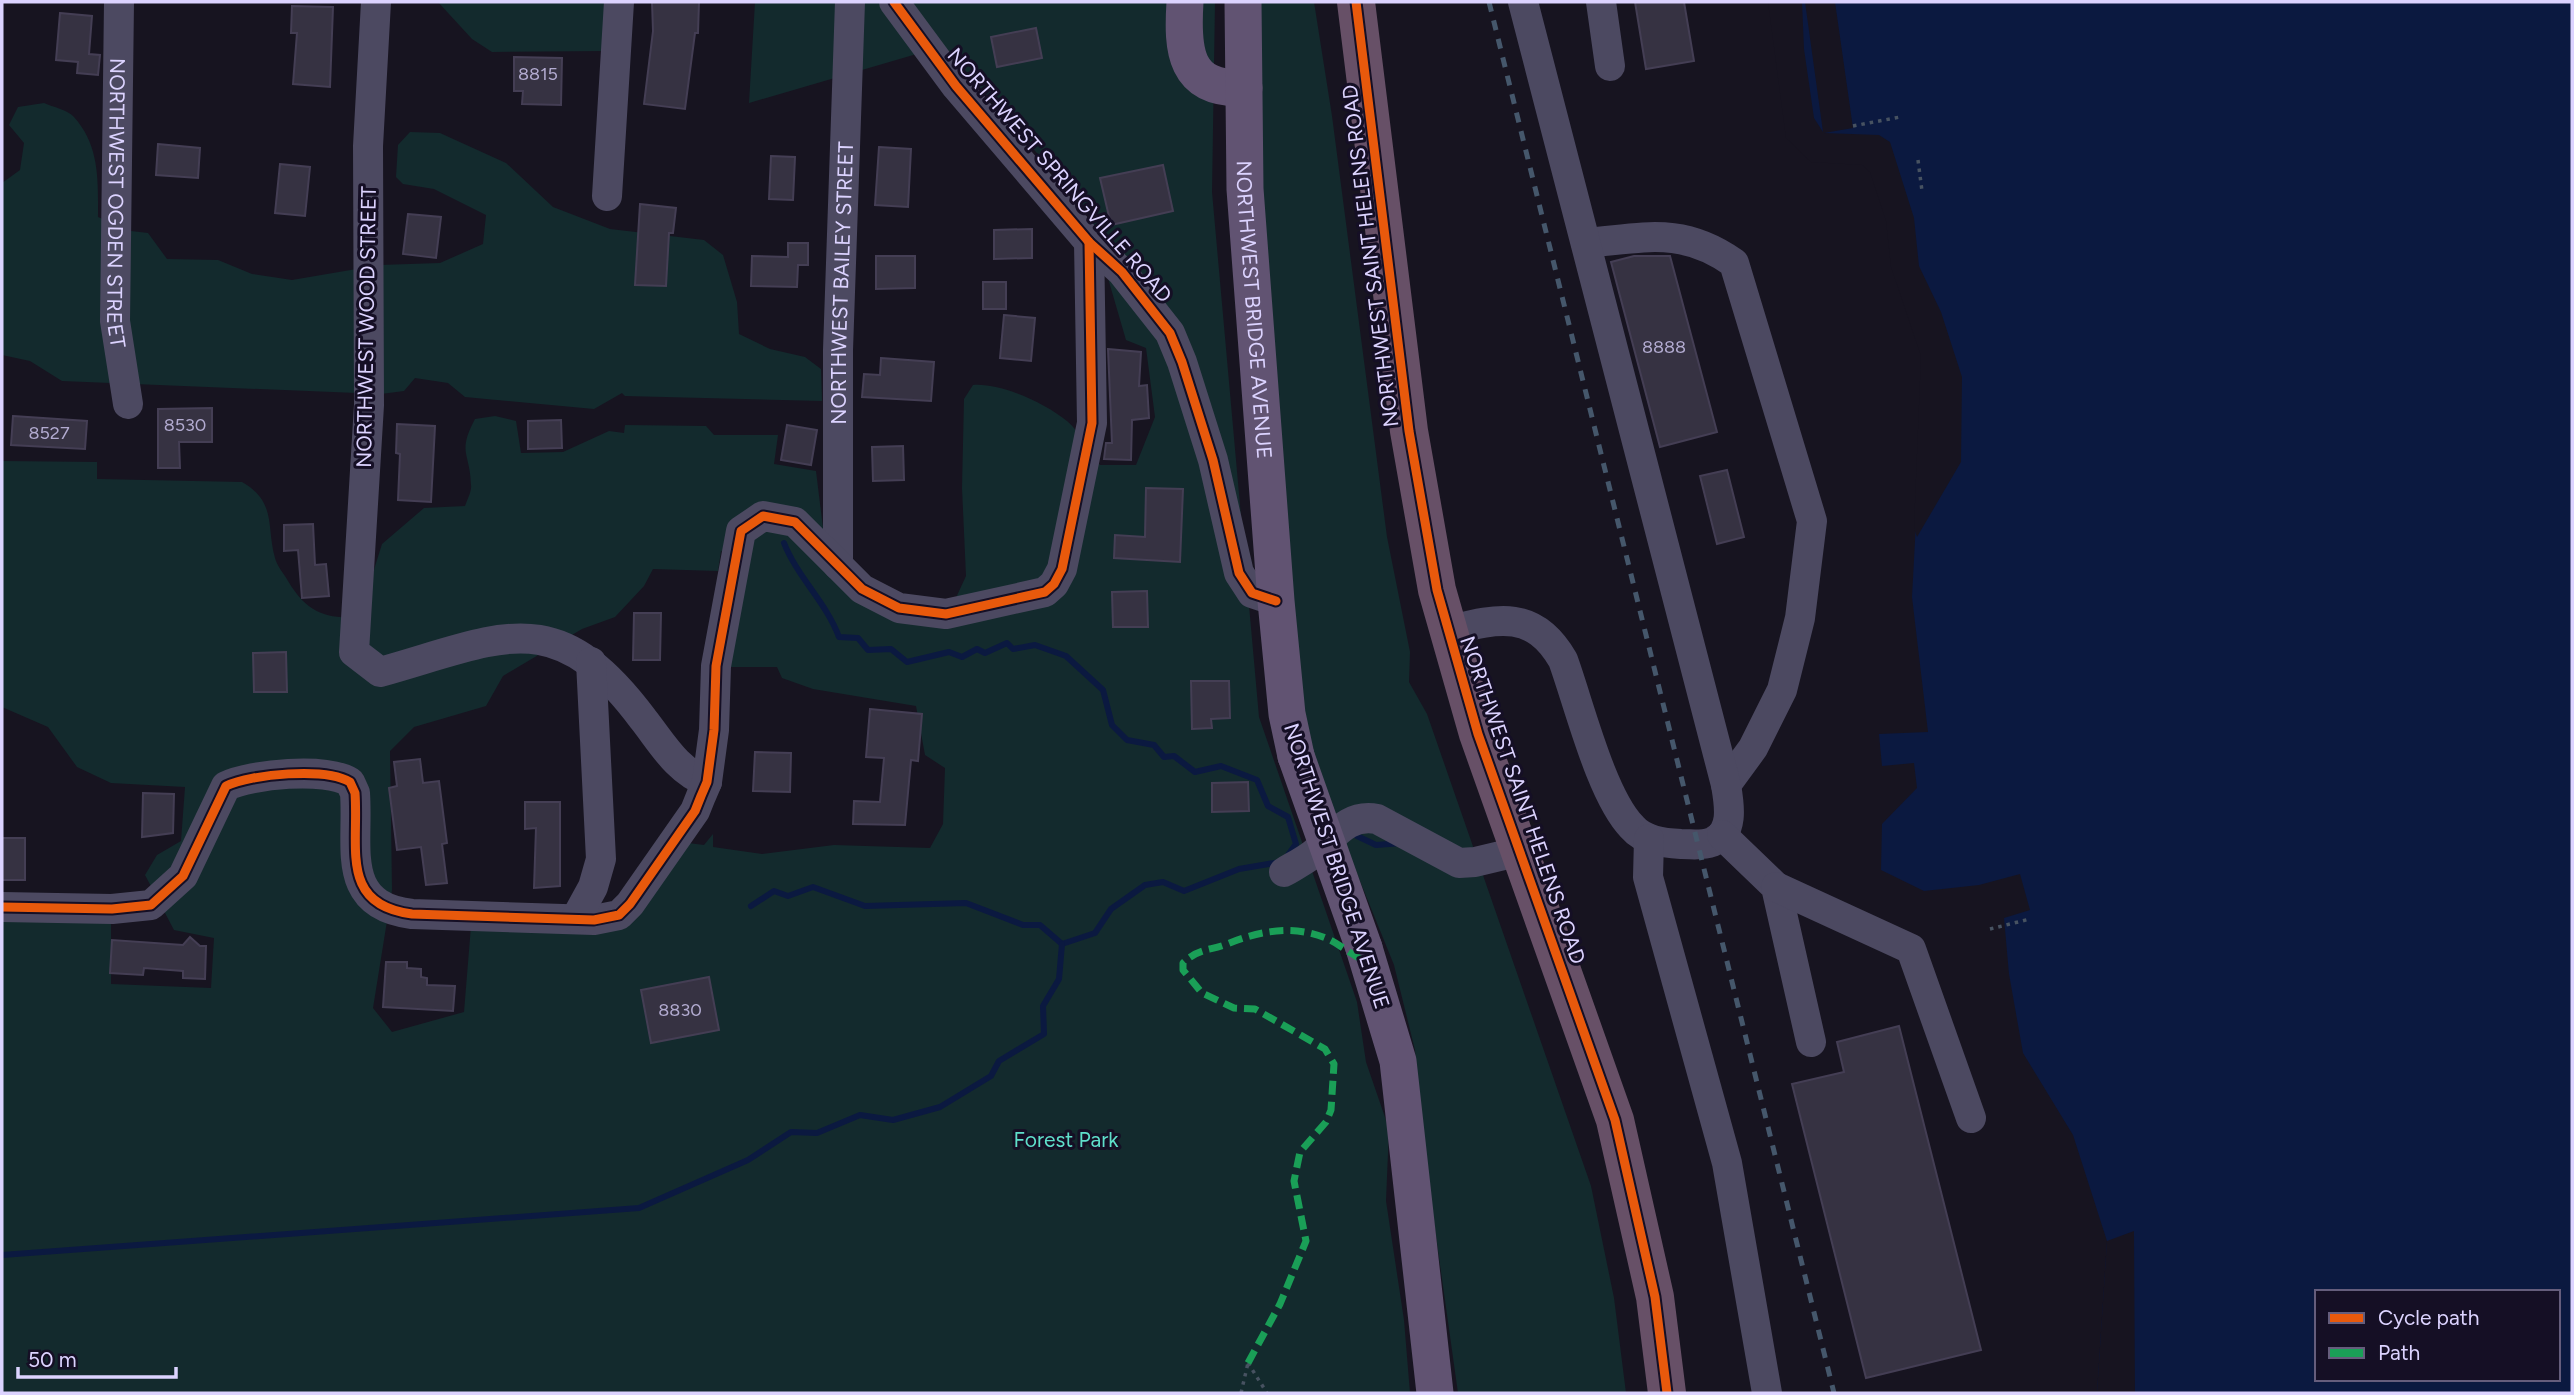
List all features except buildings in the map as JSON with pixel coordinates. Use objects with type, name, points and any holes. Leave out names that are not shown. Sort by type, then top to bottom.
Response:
[{"type":"highway","name":"NORTHWEST SAINT HELENS ROAD","points":[[1356,2],[1409,431],[1447,631],[1478,734],[1615,1119],[1655,1297],[1667,1393]]},
{"type":"main road","points":[[1185,2],[1184,51],[1189,65],[1200,76],[1225,88],[1244,88]]},
{"type":"main road","name":"NORTHWEST BRIDGE AVENUE","points":[[1243,2],[1245,189],[1287,714],[1296,756],[1364,948],[1398,1061],[1435,1393]]},
{"type":"street","name":"NORTHWEST OGDEN STREET","points":[[119,2],[115,321],[128,404]]},
{"type":"street","name":"NORTHWEST WOOD STREET","points":[[376,2],[368,146],[369,405],[354,652],[380,672],[495,640],[523,638],[559,644],[592,662]]},
{"type":"street","points":[[607,196],[619,2]]},
{"type":"street","name":"NORTHWEST BAILEY STREET","points":[[838,565],[838,350],[850,2]]},
{"type":"street","name":"NORTHWEST SPRINGVILLE ROAD","points":[[894,2],[956,86],[1089,242],[1122,272],[1170,333],[1213,460],[1239,573],[1252,593],[1276,601]]},
{"type":"street","points":[[1523,2],[1726,785],[1730,815],[1710,840]]},
{"type":"street","points":[[1601,2],[1610,66]]},
{"type":"street","points":[[1586,243],[1667,236],[1709,246],[1734,263],[1812,521],[1800,618],[1782,690],[1753,748],[1726,785]]},
{"type":"street","points":[[2,907],[112,909],[151,905],[183,876],[226,786],[248,778],[327,774],[350,782],[355,793],[356,873],[367,895],[377,904],[412,914],[594,920],[619,915],[695,811],[707,782],[714,730],[716,666],[741,531],[763,516],[795,522],[862,589],[899,608],[946,614],[1045,592],[1054,584],[1062,569],[1092,423],[1089,242]]},
{"type":"street","points":[[1447,631],[1485,621],[1518,621],[1541,633],[1554,645],[1563,660],[1609,789],[1632,828],[1649,839],[1710,840],[1776,887],[1911,949],[1971,1118]]},
{"type":"street","points":[[592,662],[626,696],[675,760],[694,777],[707,782]]},
{"type":"street","points":[[576,918],[593,887],[601,859],[592,662]]},
{"type":"street","points":[[1284,872],[1312,855],[1348,822],[1367,817],[1377,819],[1459,863],[1521,851]]},
{"type":"street","points":[[1649,839],[1648,877],[1727,1163],[1767,1393]]},
{"type":"street","points":[[1776,887],[1811,1042]]},
{"type":"path","points":[[1853,126],[1900,117]]},
{"type":"path","points":[[1918,160],[1922,191]]},
{"type":"path","points":[[1990,929],[2030,919]]},
{"type":"path","points":[[1241,1393],[1248,1363],[1267,1393]]},
{"type":"green space","points":[[438,2],[611,2],[606,51],[492,52],[472,39]]},
{"type":"green space","name":"Forest Park","points":[[755,2],[1215,2],[1212,192],[1259,717],[1357,1002],[1366,1062],[1389,1129],[1386,1201],[1404,1320],[1410,1393],[2,1393],[2,903],[111,923],[111,984],[211,988],[214,938],[174,930],[145,875],[157,855],[181,841],[185,787],[111,783],[77,767],[48,727],[2,707],[2,461],[97,462],[97,479],[242,482],[261,498],[265,506],[276,561],[296,593],[305,603],[323,614],[357,618],[371,617],[372,576],[382,544],[424,508],[465,506],[471,487],[466,446],[475,419],[495,416],[516,421],[521,453],[563,452],[609,431],[624,433],[625,425],[706,426],[714,435],[778,435],[774,464],[816,471],[823,528],[872,585],[903,601],[954,602],[966,576],[962,488],[964,399],[973,385],[1010,391],[1058,414],[1076,431],[1100,465],[1136,465],[1155,417],[1146,348],[1126,340],[1089,213],[944,46],[749,103]],"holes":[[[721,551],[727,554],[730,667],[777,667],[782,678],[813,689],[916,706],[925,755],[945,768],[943,824],[930,848],[834,845],[762,854],[713,847],[713,834],[704,845],[688,843],[615,929],[471,926],[464,1012],[392,1032],[373,1008],[392,890],[390,751],[414,727],[486,706],[503,676],[582,629],[615,617],[644,586],[653,569],[718,571]]]},
{"type":"green space","points":[[1254,2],[1314,2],[1332,116],[1387,537],[1410,652],[1409,682],[1427,714],[1591,1186],[1614,1298],[1626,1393],[1458,1393],[1421,1129],[1415,1050],[1394,965],[1311,760],[1298,694],[1253,190]]},
{"type":"green space","points":[[44,103],[71,115],[89,140],[96,164],[98,217],[131,231],[148,233],[167,259],[218,260],[252,274],[292,280],[380,265],[440,263],[483,244],[486,215],[434,189],[403,184],[396,177],[398,145],[410,132],[440,133],[506,163],[553,207],[610,229],[704,240],[723,255],[737,302],[739,334],[770,349],[805,357],[821,369],[822,401],[625,396],[622,393],[594,409],[465,397],[448,383],[415,378],[404,391],[381,394],[62,381],[30,361],[2,355],[2,183],[20,170],[24,143],[9,125],[18,107]]},
{"type":"water","points":[[1771,2],[2572,2],[2572,1393],[2097,1393],[2107,1241],[2073,1135],[2023,1053],[2009,974],[2004,918],[2030,910],[2020,874],[1979,885],[1924,891],[1881,870],[1882,824],[1917,788],[1914,763],[1882,766],[1879,734],[1928,732],[1912,597],[1925,355],[1873,170],[1863,161],[1807,158]]},
{"type":"pier","points":[[1768,2],[1802,2],[1804,49],[1814,118],[1823,132],[1805,2],[1835,2],[1853,128],[1824,133],[1879,135],[1890,142],[1914,218],[1919,266],[1941,312],[1962,377],[1961,462],[1917,537],[1914,528],[1921,356],[1891,267],[1886,221],[1870,172],[1862,165],[1811,162],[1786,138]]},
{"type":"pier","points":[[2134,1231],[2135,1393],[2097,1393],[2107,1241]]},
{"type":"waterway","points":[[784,543],[797,568],[827,612],[839,637],[858,638],[868,650],[891,649],[907,662],[949,652],[962,657],[977,649],[985,653],[1007,643],[1013,649],[1035,645],[1066,656],[1103,690],[1112,725],[1127,740],[1154,745],[1164,757],[1174,756],[1195,772],[1221,766],[1257,780],[1268,806],[1288,817],[1296,844],[1288,855]]},
{"type":"waterway","points":[[1357,836],[1376,845],[1402,843]]},
{"type":"waterway","points":[[1062,944],[1095,933],[1111,909],[1145,885],[1163,882],[1184,891],[1239,869],[1280,862]]},
{"type":"waterway","points":[[751,906],[774,891],[788,896],[813,887],[865,906],[966,903],[1023,925],[1040,925],[1062,944]]},
{"type":"waterway","points":[[2,1255],[639,1208],[748,1160],[791,1132],[817,1133],[860,1115],[893,1120],[940,1107],[991,1076],[999,1061],[1044,1034],[1043,1006],[1059,979],[1062,944]]},
{"type":"railway","points":[[1489,2],[1834,1393]]},
{"type":"marked path","points":[[1248,1363],[1280,1304],[1306,1241],[1294,1181],[1300,1152],[1326,1122],[1331,1110],[1334,1064],[1325,1049],[1255,1009],[1234,1008],[1202,993],[1183,970],[1183,963],[1199,952],[1277,931],[1315,934],[1371,963]]},
{"type":"cycle path","points":[[894,2],[956,86],[1089,242],[1122,272],[1170,333],[1213,460],[1239,573],[1252,593],[1276,601]]},
{"type":"cycle path","points":[[1356,2],[1409,431],[1437,590],[1478,734],[1615,1120],[1655,1297],[1667,1393]]},
{"type":"cycle path","points":[[2,907],[112,909],[151,905],[183,876],[226,786],[253,778],[307,774],[339,777],[350,782],[355,793],[358,870],[363,886],[373,899],[389,908],[412,914],[594,920],[619,915],[630,904],[695,811],[707,782],[714,730],[716,666],[741,531],[763,516],[795,522],[862,589],[899,608],[946,614],[1045,592],[1054,584],[1062,569],[1092,423],[1089,242]]}]
